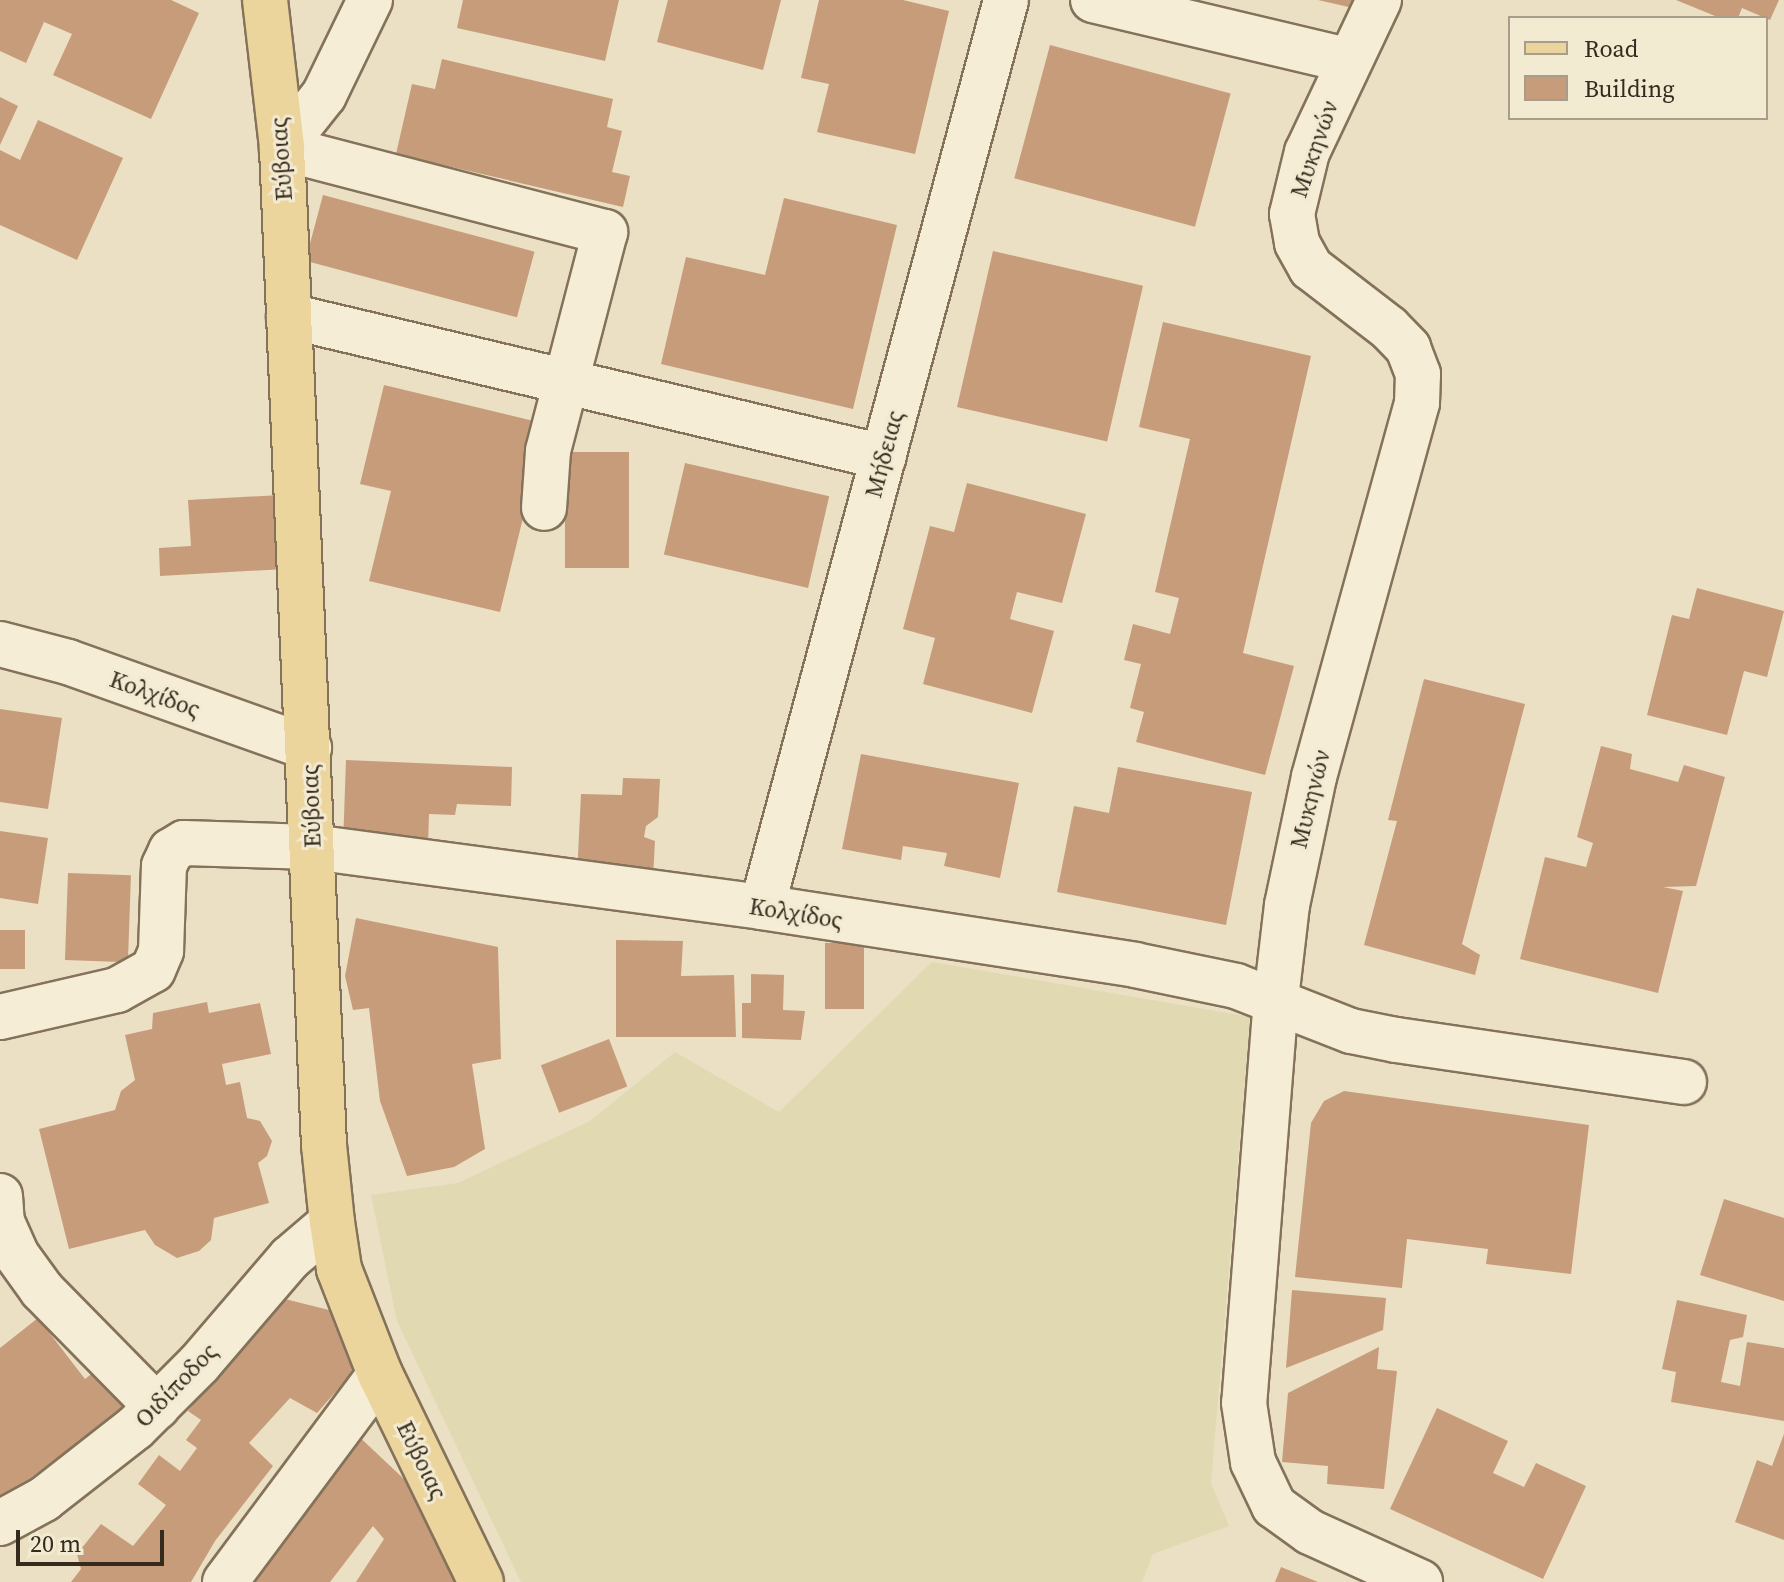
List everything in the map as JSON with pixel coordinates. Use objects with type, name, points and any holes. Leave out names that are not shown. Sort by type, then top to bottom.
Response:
[{"type":"main road","name":"Εύβοιας","points":[[265,0],[282,148],[324,1145],[332,1222],[339,1269],[380,1374],[481,1582]]},
{"type":"street","points":[[370,0],[324,95],[282,148],[605,232],[548,451],[544,508]]},
{"type":"street","name":"Μήδειας","points":[[762,907],[1006,0]]},
{"type":"street","points":[[1093,0],[1347,60]]},
{"type":"street","name":"Μυκηνών","points":[[1379,0],[1347,60],[1307,152],[1292,214],[1297,243],[1311,268],[1389,328],[1408,348],[1418,374],[1417,403],[1296,854],[1276,999],[1244,1403],[1253,1462],[1269,1499],[1293,1522],[1420,1582]]},
{"type":"street","points":[[289,316],[883,457]]},
{"type":"street","name":"Κολχίδος","points":[[0,644],[68,662],[309,748]]},
{"type":"street","name":"Κολχίδος","points":[[0,1017],[117,990],[153,970],[161,951],[164,866],[171,851],[184,843],[312,847],[762,907],[1135,965],[1236,986],[1276,999],[1351,1031],[1684,1082]]},
{"type":"street","points":[[0,1196],[2,1222],[16,1254],[42,1290],[157,1407]]},
{"type":"street","name":"Οιδίποδος","points":[[0,1523],[44,1499],[157,1407],[199,1364],[290,1258],[332,1222]]},
{"type":"street","points":[[225,1582],[380,1374]]},
{"type":"shaded area","points":[[932,962],[1250,1017],[1211,1483],[1229,1526],[1153,1554],[1142,1582],[521,1582],[397,1321],[371,1195],[458,1183],[590,1121],[675,1052],[779,1112]]},
{"type":"building","points":[[0,0],[171,0],[199,13],[151,119],[53,75],[72,34],[44,22],[26,63],[0,51]]},
{"type":"building","points":[[463,0],[619,0],[605,61],[457,28]]},
{"type":"building","points":[[668,0],[781,0],[763,70],[657,42]]},
{"type":"building","points":[[819,0],[903,0],[949,11],[915,154],[817,132],[829,84],[801,78]]},
{"type":"building","points":[[1318,0],[1357,0],[1353,8]]},
{"type":"building","points":[[1676,0],[1779,0],[1770,20],[1768,16],[1742,8],[1739,16],[1715,16]]},
{"type":"building","points":[[1050,45],[1231,93],[1195,227],[1014,178]]},
{"type":"building","points":[[442,59],[613,99],[607,127],[622,131],[612,172],[630,176],[623,207],[396,154],[412,84],[435,89]]},
{"type":"building","points":[[0,97],[18,106],[0,145]]},
{"type":"building","points":[[38,120],[123,158],[77,260],[0,225],[0,150],[20,160]]},
{"type":"building","points":[[323,195],[535,252],[517,317],[305,261]]},
{"type":"building","points":[[784,198],[897,225],[853,409],[661,364],[686,257],[765,275]]},
{"type":"building","points":[[993,251],[1143,286],[1107,442],[957,407]]},
{"type":"building","points":[[1163,322],[1311,356],[1243,653],[1294,666],[1265,775],[1136,742],[1144,712],[1130,708],[1141,664],[1124,660],[1133,624],[1170,634],[1179,598],[1155,592],[1190,439],[1139,427]]},
{"type":"building","points":[[384,385],[546,424],[500,612],[369,581],[391,491],[360,484]]},
{"type":"building","points":[[565,452],[629,452],[629,568],[565,568]]},
{"type":"building","points":[[685,463],[829,496],[808,588],[664,555]]},
{"type":"building","points":[[967,483],[1086,514],[1062,603],[1017,592],[1010,619],[1054,631],[1032,713],[923,684],[935,638],[903,629],[930,526],[954,532]]},
{"type":"building","points":[[281,495],[285,569],[160,576],[159,548],[191,546],[188,500]]},
{"type":"building","points":[[1697,588],[1784,611],[1767,677],[1744,671],[1727,735],[1647,715],[1672,615],[1689,619]]},
{"type":"building","points":[[1424,679],[1525,704],[1462,944],[1480,955],[1475,975],[1364,945],[1397,821],[1388,820]]},
{"type":"building","points":[[0,709],[62,718],[48,809],[0,802]]},
{"type":"building","points":[[1601,746],[1632,754],[1630,769],[1678,782],[1684,765],[1725,777],[1696,886],[1663,887],[1683,891],[1658,993],[1520,959],[1545,857],[1586,867],[1593,843],[1577,837]]},
{"type":"building","points":[[861,754],[1019,783],[1000,878],[944,866],[947,853],[903,846],[901,860],[842,849]]},
{"type":"building","points":[[346,760],[512,767],[511,806],[457,804],[455,815],[429,814],[428,847],[343,845]]},
{"type":"building","points":[[1118,767],[1252,792],[1226,925],[1057,892],[1074,806],[1109,813]]},
{"type":"building","points":[[623,778],[660,779],[658,817],[646,826],[644,837],[655,841],[653,878],[577,876],[581,794],[622,795]]},
{"type":"building","points":[[0,831],[48,838],[38,904],[0,898]]},
{"type":"building","points":[[68,873],[131,875],[128,962],[65,960]]},
{"type":"building","points":[[356,918],[498,947],[501,1059],[472,1064],[485,1149],[454,1167],[407,1176],[380,1101],[369,1008],[353,1010],[345,976]]},
{"type":"building","points":[[0,930],[25,930],[25,969],[0,969]]},
{"type":"building","points":[[616,940],[683,941],[681,976],[734,975],[736,1037],[616,1037]]},
{"type":"building","points":[[825,943],[864,943],[864,1009],[825,1009]]},
{"type":"building","points":[[751,974],[784,975],[783,1010],[805,1011],[801,1040],[742,1038],[742,1003],[751,1003]]},
{"type":"building","points":[[207,1002],[209,1013],[260,1003],[271,1054],[222,1064],[226,1085],[240,1082],[247,1118],[260,1121],[272,1141],[267,1156],[258,1163],[269,1203],[214,1218],[211,1240],[199,1251],[177,1258],[155,1245],[145,1230],[69,1249],[39,1129],[115,1110],[121,1091],[135,1080],[125,1035],[152,1029],[153,1013]]},
{"type":"building","points":[[609,1039],[627,1087],[559,1113],[541,1065]]},
{"type":"building","points":[[1344,1091],[1589,1125],[1571,1274],[1486,1264],[1488,1249],[1407,1239],[1402,1288],[1295,1277],[1311,1123],[1324,1101]]},
{"type":"building","points":[[1724,1199],[1784,1218],[1784,1301],[1700,1275]]},
{"type":"building","points":[[1292,1290],[1386,1298],[1383,1330],[1286,1368]]},
{"type":"building","points":[[277,1297],[333,1311],[360,1364],[317,1413],[290,1398],[249,1443],[273,1466],[215,1541],[191,1582],[71,1582],[81,1569],[77,1554],[101,1524],[133,1546],[166,1505],[138,1484],[159,1455],[180,1471],[197,1448],[186,1440],[201,1420],[188,1411]]},
{"type":"building","points":[[1677,1300],[1747,1315],[1743,1337],[1730,1340],[1721,1382],[1740,1386],[1747,1342],[1784,1348],[1784,1421],[1671,1402],[1676,1372],[1662,1369]]},
{"type":"building","points":[[38,1318],[85,1379],[99,1368],[130,1406],[0,1500],[0,1348]]},
{"type":"building","points":[[1379,1347],[1377,1369],[1397,1371],[1384,1489],[1327,1484],[1328,1466],[1282,1462],[1288,1393]]},
{"type":"building","points":[[1437,1408],[1508,1441],[1493,1473],[1524,1487],[1536,1463],[1586,1486],[1543,1579],[1390,1509]]},
{"type":"building","points":[[352,1430],[405,1480],[465,1576],[461,1582],[356,1582],[384,1539],[373,1526],[330,1582],[239,1582]]},
{"type":"building","points":[[1784,1434],[1784,1540],[1735,1522],[1757,1460],[1772,1466]]},
{"type":"building","points":[[1281,1567],[1318,1582],[1275,1582]]}]
